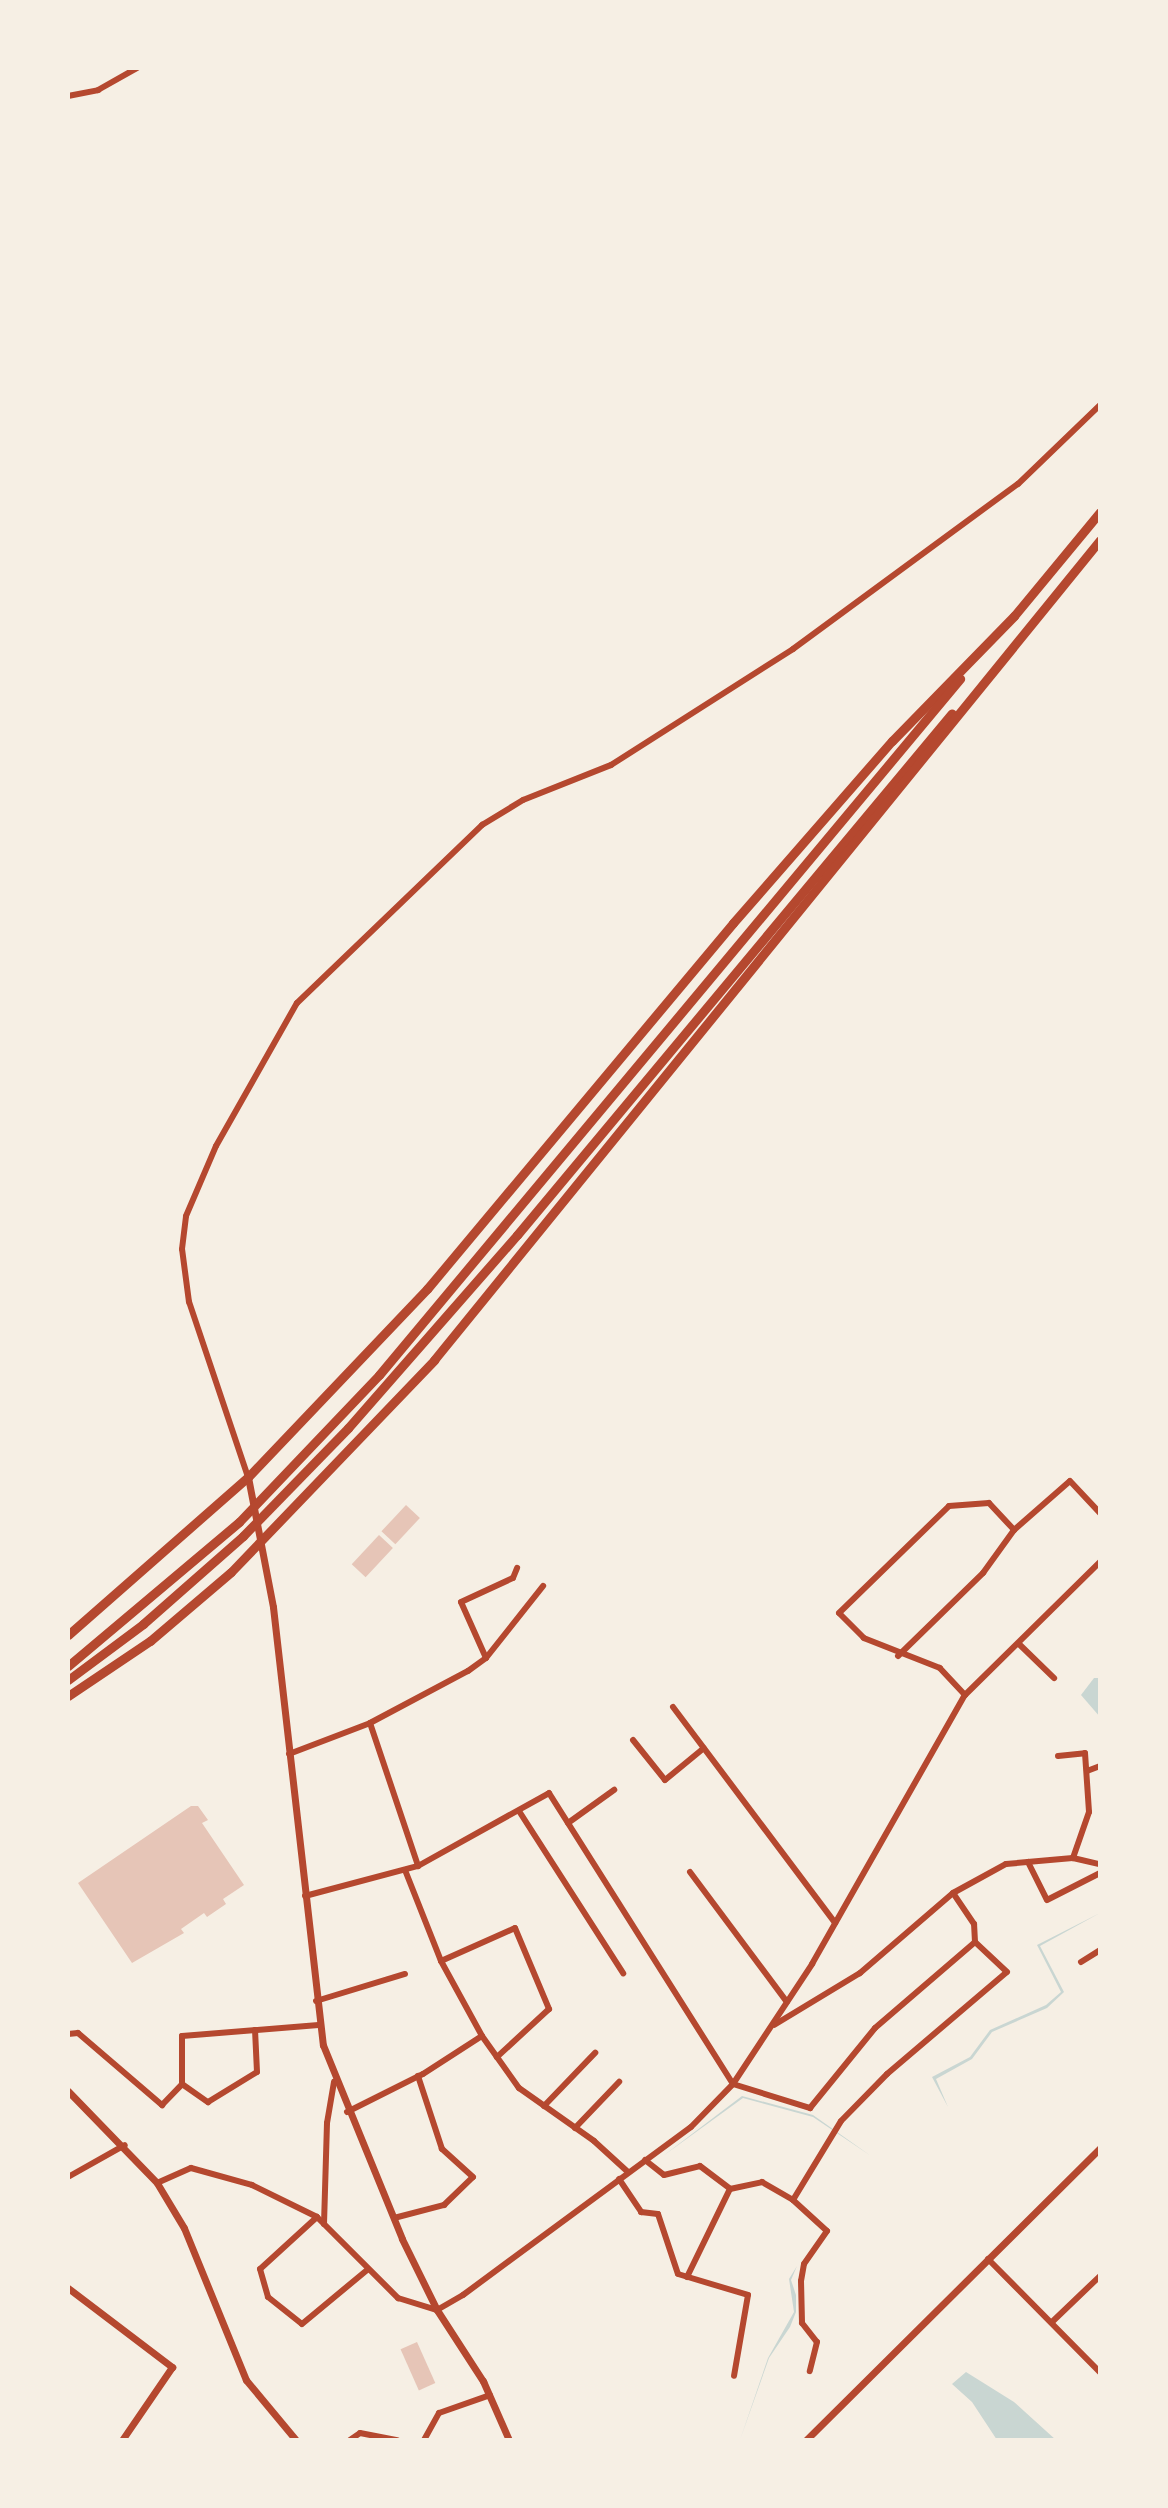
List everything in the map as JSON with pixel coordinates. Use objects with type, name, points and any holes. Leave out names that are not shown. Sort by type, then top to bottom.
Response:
[{"type":"highway","points":[[68,1666],[188,1568],[288,1472],[491,1246],[1100,512]]},
{"type":"highway","points":[[68,1696],[184,1614],[262,1540],[434,1360],[1100,540]]},
{"type":"highway","points":[[68,1635],[248,1477],[469,1242],[733,923],[892,741],[1014,616]]},
{"type":"highway","points":[[68,1680],[188,1585],[298,1480],[453,1310],[902,769],[1023,634]]},
{"type":"street","points":[[68,96],[98,90],[137,68]]},
{"type":"street","points":[[509,2440],[490,2395],[437,2310],[334,2082],[319,2025],[262,1540],[248,1477],[189,1302],[182,1249],[186,1216],[216,1146],[297,1003],[482,825],[523,800],[611,765],[793,649],[1018,484],[1100,405]]},
{"type":"street","points":[[898,1656],[983,1573],[1014,1530],[1070,1481],[1100,1513]]},
{"type":"street","points":[[965,1695],[940,1668],[898,1656],[864,1638],[839,1613],[949,1506],[989,1503],[1014,1530]]},
{"type":"street","points":[[437,2310],[691,2127],[733,2084],[773,2026],[835,1923],[965,1695],[1100,1562]]},
{"type":"street","points":[[486,1658],[461,1602],[513,1578],[517,1568]]},
{"type":"street","points":[[289,1754],[370,1723],[486,1658],[543,1586]]},
{"type":"street","points":[[1019,1644],[1054,1678]]},
{"type":"street","points":[[673,1707],[835,1923]]},
{"type":"street","points":[[370,1723],[418,1866]]},
{"type":"street","points":[[633,1740],[665,1780],[704,1748]]},
{"type":"street","points":[[1058,1756],[1085,1753],[1089,1812],[1073,1858]]},
{"type":"street","points":[[1087,1771],[1100,1766]]},
{"type":"street","points":[[568,1823],[614,1790]]},
{"type":"street","points":[[305,1896],[418,1866],[549,1793],[733,2084],[810,2108],[875,2028],[975,1942]]},
{"type":"street","points":[[519,1811],[623,1973]]},
{"type":"street","points":[[773,2026],[860,1973],[953,1893],[1006,1864],[1073,1858],[1100,1864]]},
{"type":"street","points":[[1028,1862],[1047,1900],[1100,1873]]},
{"type":"street","points":[[405,1870],[441,1961],[482,2036],[519,2088],[575,2128],[628,2172]]},
{"type":"street","points":[[690,1872],[787,2002]]},
{"type":"street","points":[[793,2200],[841,2121],[887,2074],[1007,1972],[975,1942],[974,1924],[953,1893]]},
{"type":"street","points":[[441,1961],[515,1928],[549,2009],[497,2057]]},
{"type":"street","points":[[1081,1962],[1100,1950]]},
{"type":"street","points":[[316,2001],[405,1974]]},
{"type":"street","points":[[68,2034],[78,2033],[162,2105],[182,2084],[182,2036],[319,2025]]},
{"type":"street","points":[[182,2084],[208,2102],[257,2072],[255,2030]]},
{"type":"street","points":[[347,2112],[418,2076],[482,2036]]},
{"type":"street","points":[[544,2106],[595,2053]]},
{"type":"street","points":[[394,2218],[444,2205],[473,2177],[442,2149],[418,2076]]},
{"type":"street","points":[[324,2224],[327,2123],[334,2082]]},
{"type":"street","points":[[575,2128],[619,2082]]},
{"type":"street","points":[[68,2091],[125,2145],[157,2183],[184,2228],[246,2380],[296,2440]]},
{"type":"street","points":[[68,2177],[125,2145]]},
{"type":"street","points":[[806,2440],[1100,2148]]},
{"type":"street","points":[[645,2160],[664,2175],[700,2166],[730,2189],[762,2182],[793,2200],[827,2231],[804,2264],[801,2281],[802,2323],[817,2342],[810,2371]]},
{"type":"street","points":[[157,2183],[191,2168],[252,2185],[317,2217],[398,2298],[437,2310]]},
{"type":"street","points":[[619,2179],[641,2212],[658,2214],[678,2274],[748,2295],[734,2376]]},
{"type":"street","points":[[687,2277],[730,2189]]},
{"type":"street","points":[[317,2217],[260,2269],[268,2297],[302,2324],[367,2270]]},
{"type":"street","points":[[988,2259],[1100,2372]]},
{"type":"street","points":[[1052,2322],[1100,2276]]},
{"type":"street","points":[[68,2288],[172,2367],[122,2440]]},
{"type":"street","points":[[424,2440],[439,2413],[490,2395]]},
{"type":"street","points":[[350,2440],[360,2433],[397,2440]]},
{"type":"shaded area","points":[[1094,1678],[1100,1678],[1100,1717],[1081,1695]]},
{"type":"shaded area","points":[[1100,1913],[1040,1946],[1064,1992],[1047,2008],[992,2032],[972,2059],[936,2079],[948,2107],[932,2077],[970,2057],[990,2030],[1046,2005],[1061,1992],[1037,1945]]},
{"type":"shaded area","points":[[742,2096],[813,2115],[871,2156],[813,2117],[743,2098],[663,2156]]},
{"type":"shaded area","points":[[797,2266],[791,2280],[796,2295],[796,2312],[790,2327],[769,2358],[740,2440],[768,2358],[794,2312],[789,2279]]},
{"type":"shaded area","points":[[966,2372],[1014,2402],[1056,2440],[997,2440],[972,2402],[952,2384]]},
{"type":"building","points":[[406,1505],[420,1518],[395,1544],[381,1531]]},
{"type":"building","points":[[379,1535],[393,1548],[366,1577],[352,1564]]},
{"type":"building","points":[[191,1806],[198,1806],[208,1820],[202,1823],[244,1885],[223,1899],[226,1904],[207,1917],[204,1913],[181,1929],[184,1933],[132,1963],[78,1883]]},
{"type":"building","points":[[417,2342],[435,2383],[419,2390],[401,2349]]}]
